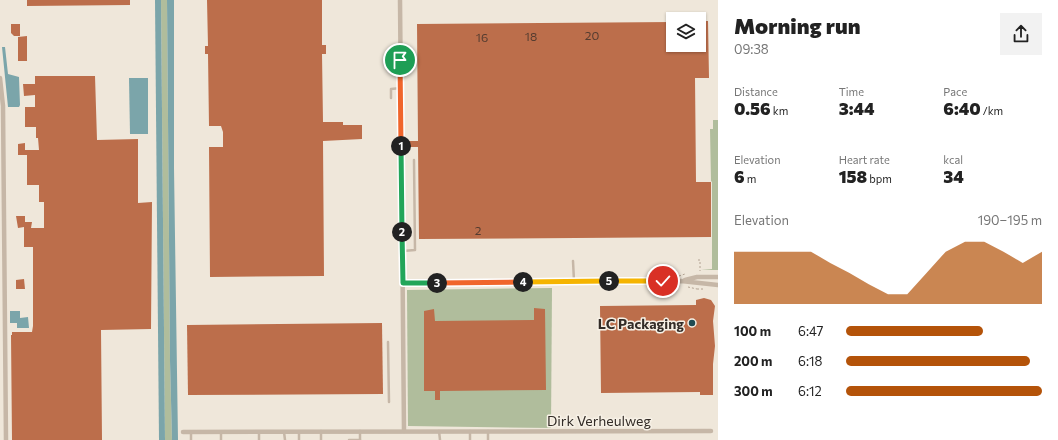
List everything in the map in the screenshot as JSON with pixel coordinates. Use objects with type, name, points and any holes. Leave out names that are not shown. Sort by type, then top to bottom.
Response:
[{"type":"street","points":[[400,0],[404,430]]},
{"type":"street","points":[[0,78],[3,106],[6,440]]},
{"type":"street","points":[[681,281],[696,277],[718,277]]},
{"type":"street","points":[[403,283],[681,281],[718,285]]},
{"type":"street","name":"Dirk Verheulweg","points":[[183,432],[711,430]]},
{"type":"lane","points":[[391,98],[391,89],[400,88]]},
{"type":"lane","points":[[402,251],[416,250],[414,160]]},
{"type":"lane","points":[[573,261],[574,282]]},
{"type":"lane","points":[[388,342],[389,402]]},
{"type":"lane","points":[[439,430],[440,440]]},
{"type":"lane","points":[[470,430],[470,440]]},
{"type":"lane","points":[[488,430],[488,440]]},
{"type":"lane","points":[[299,431],[299,440]]},
{"type":"lane","points":[[320,431],[321,440]]},
{"type":"lane","points":[[348,440],[360,440],[360,431]]},
{"type":"lane","points":[[191,432],[191,440]]},
{"type":"lane","points":[[220,432],[221,440]]},
{"type":"lane","points":[[259,432],[259,440]]},
{"type":"lane","points":[[284,432],[284,440]]},
{"type":"path","points":[[698,260],[700,260],[700,272]]},
{"type":"path","points":[[667,281],[673,277],[689,273]]},
{"type":"green space","points":[[161,0],[167,0],[172,440],[165,440]]},
{"type":"green space","points":[[713,120],[718,120],[718,270],[701,270],[712,269],[712,182],[710,129],[713,129]]},
{"type":"green space","points":[[552,288],[551,428],[408,426],[407,290]]},
{"type":"water","points":[[155,0],[161,0],[165,440],[159,440]]},
{"type":"water","points":[[167,0],[174,0],[174,168],[178,440],[172,440],[170,361]]},
{"type":"water","points":[[2,47],[5,47],[8,74],[19,77],[19,107],[8,107]]},
{"type":"water","points":[[129,78],[148,78],[148,134],[130,134]]},
{"type":"water","points":[[10,311],[20,311],[20,318],[28,317],[29,328],[17,328],[17,323],[10,323]]},
{"type":"building","points":[[27,0],[130,0],[130,5],[27,6]]},
{"type":"building","points":[[207,0],[322,0],[322,45],[326,45],[326,54],[322,54],[323,122],[343,122],[343,125],[362,125],[362,139],[323,141],[324,276],[210,277],[209,147],[223,147],[223,132],[221,126],[209,126],[208,54],[205,54],[205,46],[208,46]]},
{"type":"building","points":[[706,21],[708,21],[709,78],[695,78],[696,182],[711,182],[711,237],[419,239],[418,147],[408,147],[408,141],[418,141],[417,24],[666,22],[666,52],[706,52]]},
{"type":"building","points":[[11,24],[20,24],[20,36],[14,36],[11,33]]},
{"type":"building","points":[[27,36],[27,61],[18,61],[18,37]]},
{"type":"building","points":[[35,76],[95,76],[97,140],[138,139],[138,203],[152,202],[151,329],[101,330],[102,440],[12,440],[11,335],[12,332],[32,332],[33,326],[33,247],[24,247],[24,227],[18,228],[16,216],[25,216],[25,222],[32,222],[31,228],[44,228],[44,202],[39,202],[39,185],[27,185],[27,155],[18,155],[18,144],[25,143],[25,150],[39,150],[38,138],[36,138],[36,127],[25,127],[25,107],[35,107],[35,95],[24,96],[23,84],[35,84]]},
{"type":"building","points":[[24,279],[25,289],[16,289],[16,280]]},
{"type":"building","points":[[704,298],[711,300],[715,306],[713,321],[715,346],[713,364],[713,395],[700,395],[700,392],[601,393],[600,306],[696,305],[696,300]]},
{"type":"building","points":[[534,308],[545,309],[546,390],[440,391],[440,400],[435,400],[435,391],[424,391],[424,311],[434,309],[435,321],[534,320]]},
{"type":"building","points":[[382,323],[383,394],[188,395],[187,325]]},
{"type":"place","name":"LC Packaging","points":[[692,323]]},
{"type":"route","points":[[400,60],[403,283],[663,281]]}]
